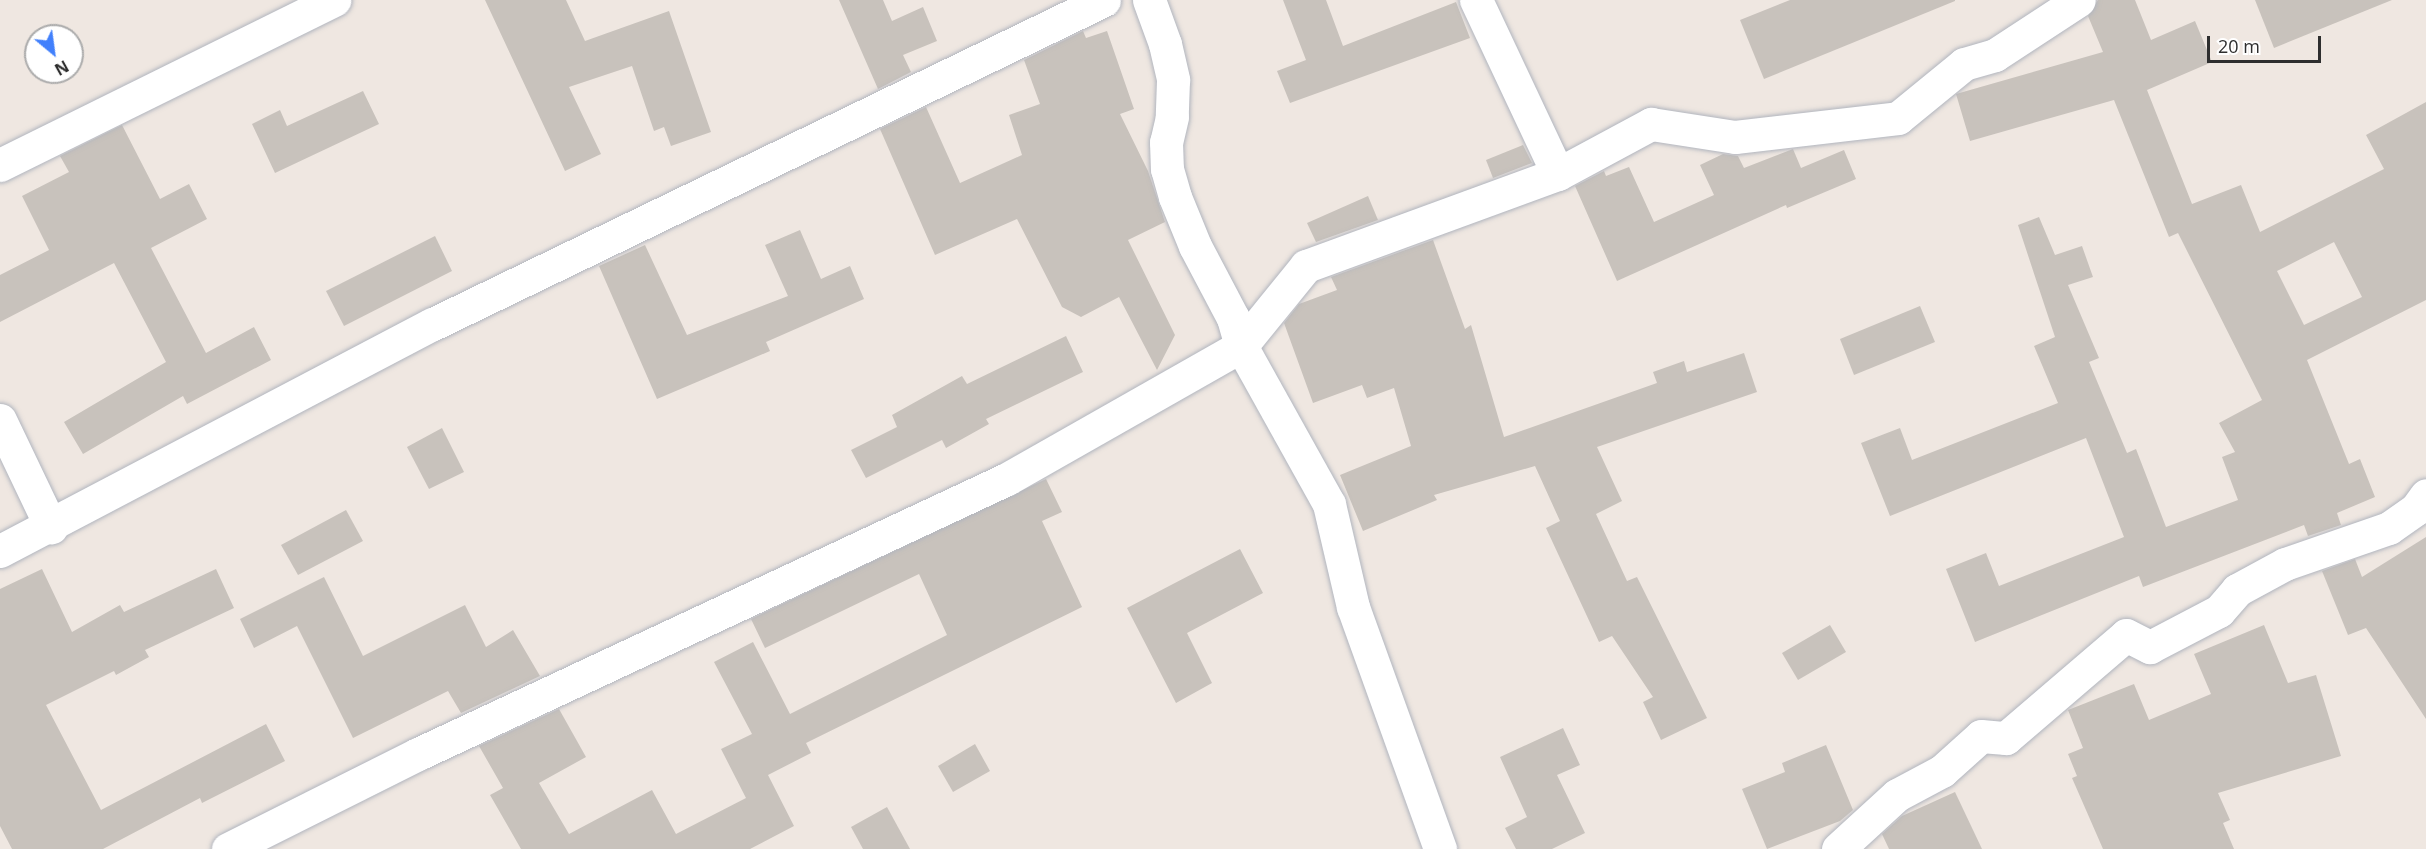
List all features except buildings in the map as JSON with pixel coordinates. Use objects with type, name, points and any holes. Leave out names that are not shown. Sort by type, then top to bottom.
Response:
[{"type":"street","points":[[0,165],[334,0]]},
{"type":"street","points":[[0,551],[51,527],[434,324],[1104,0]]},
{"type":"street","points":[[1149,0],[1166,44],[1173,80],[1167,169],[1195,246],[1233,318],[1241,346],[1329,504],[1353,607],[1440,849]]},
{"type":"street","points":[[1476,0],[1558,174]]},
{"type":"street","points":[[228,849],[428,749],[1007,479],[1241,346],[1306,266],[1558,174],[1651,124],[1735,137],[1898,118],[1964,64],[1995,55],[2079,0]]},
{"type":"street","points":[[0,420],[51,527]]},
{"type":"street","points":[[1838,849],[1897,795],[1942,771],[1981,736],[2006,738],[2126,634],[2151,647],[2219,611],[2236,590],[2285,564],[2389,528],[2416,509],[2426,495]]}]
